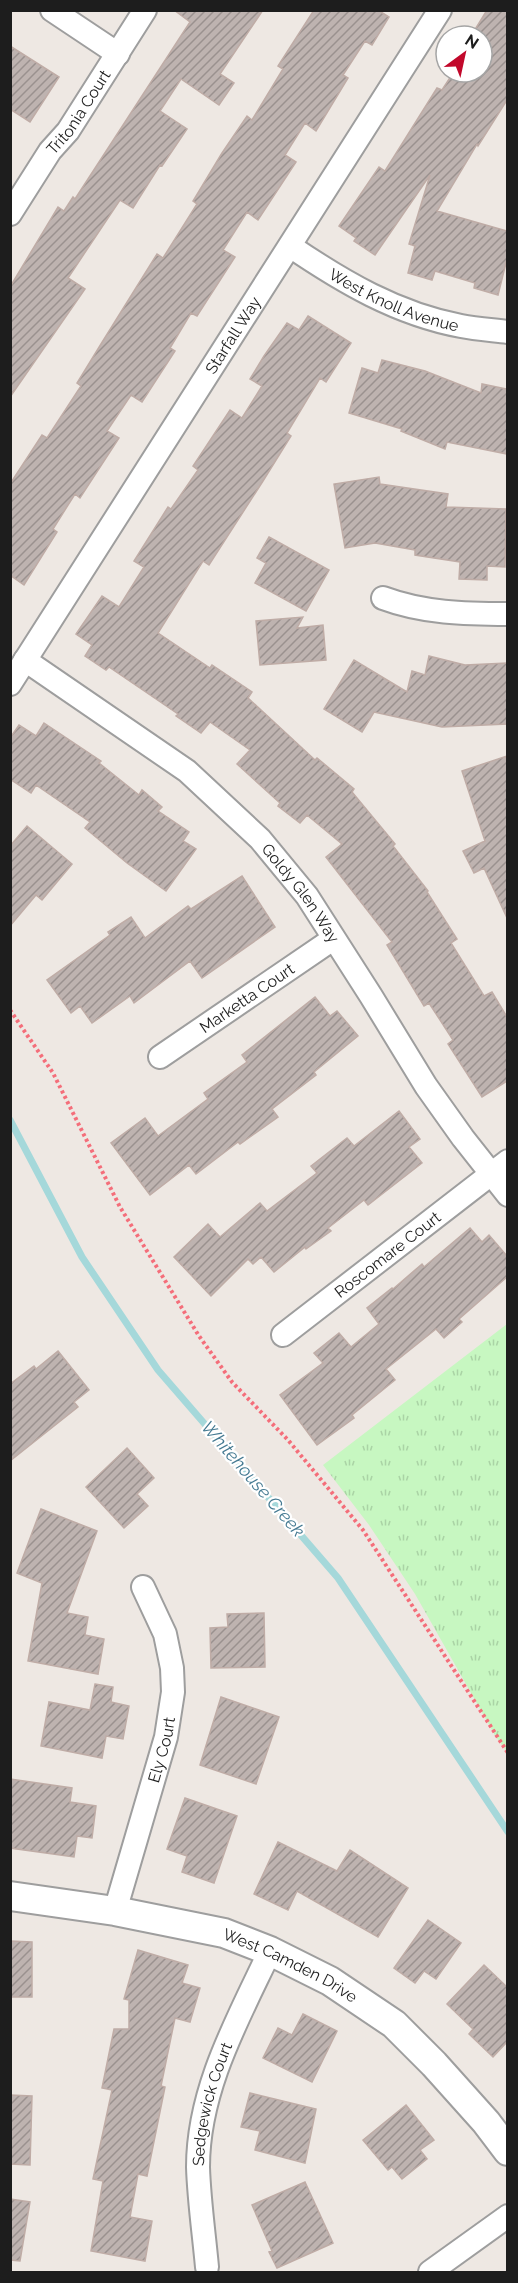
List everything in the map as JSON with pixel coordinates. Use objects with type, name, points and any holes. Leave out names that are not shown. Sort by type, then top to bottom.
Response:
[{"type":"street","points":[[52,10],[118,54]]},
{"type":"street","name":"Tritonia Court","points":[[10,214],[50,151],[68,131],[145,10]]},
{"type":"street","name":"Starfall Way","points":[[10,684],[440,10]]},
{"type":"street","name":"West Knoll Avenue","points":[[290,246],[338,279],[386,303],[436,321],[507,332]]},
{"type":"street","points":[[383,598],[407,607],[432,611],[507,614]]},
{"type":"street","name":"Goldy Glen Way","points":[[26,660],[187,771],[260,839],[307,897],[426,1086],[499,1167],[507,1195]]},
{"type":"street","name":"Marketta Court","points":[[160,1057],[333,939]]},
{"type":"street","name":"Roscomare Court","points":[[283,1335],[499,1167]]},
{"type":"street","name":"Ely Court","points":[[115,1911],[166,1737],[173,1692],[172,1668],[165,1634],[143,1587]]},
{"type":"street","name":"West Camden Drive","points":[[10,1896],[115,1911],[224,1933],[270,1951],[330,1981],[394,2024],[486,2122],[507,2151]]},
{"type":"street","name":"Sedgewick Court","points":[[207,2267],[198,2165],[202,2124],[225,2047],[270,1951]]},
{"type":"street","points":[[430,2272],[507,2216]]},
{"type":"path","points":[[10,1010],[53,1074],[120,1208],[199,1336],[232,1382],[288,1440],[363,1530],[507,1753]]},
{"type":"green space","points":[[507,1324],[507,1752],[496,1737],[415,1594],[369,1525],[323,1465]]},
{"type":"building","points":[[174,10],[263,10],[220,74],[234,83],[219,105],[181,79],[160,111],[187,129],[162,166],[160,165],[133,208],[120,200],[68,278],[85,289],[10,397],[10,287],[58,207],[64,211],[73,197],[75,199],[190,22]]},
{"type":"building","points":[[314,10],[378,10],[389,17],[372,45],[365,41],[343,75],[348,78],[316,131],[305,123],[285,155],[296,162],[258,220],[247,212],[223,250],[235,257],[197,316],[191,313],[170,348],[175,351],[142,402],[131,395],[107,431],[119,438],[80,498],[75,494],[53,529],[57,532],[24,585],[10,575],[10,484],[42,435],[47,438],[81,386],[77,383],[157,254],[163,258],[197,204],[193,201],[222,153],[247,116],[252,120],[283,69],[278,66]]},
{"type":"building","points":[[487,10],[507,10],[507,100],[478,146],[477,144],[437,211],[507,231],[507,259],[498,295],[474,288],[475,283],[435,271],[432,280],[408,273],[415,246],[409,244],[430,175],[375,255],[354,241],[356,238],[339,226],[379,167],[385,171],[437,88],[442,90],[446,84],[494,84],[494,24],[478,24]]},
{"type":"building","points":[[10,46],[59,77],[30,122],[10,109]]},
{"type":"building","points":[[308,316],[351,343],[326,382],[320,378],[287,433],[291,436],[263,481],[209,565],[203,561],[158,633],[210,668],[212,665],[252,692],[248,698],[315,760],[317,758],[354,789],[352,792],[395,844],[393,846],[428,891],[457,939],[451,943],[484,996],[492,992],[507,1017],[507,1081],[482,1097],[448,1044],[453,1040],[429,1003],[424,1006],[387,945],[392,942],[326,857],[342,844],[307,815],[300,823],[278,806],[280,803],[237,764],[250,750],[210,722],[201,733],[176,716],[178,714],[109,667],[106,670],[85,656],[92,645],[76,634],[102,596],[119,607],[144,567],[134,561],[168,507],[171,509],[198,470],[193,466],[230,410],[242,418],[262,386],[250,379],[264,356],[287,323],[299,330]]},
{"type":"building","points":[[382,360],[425,371],[481,393],[482,384],[507,389],[507,454],[447,442],[445,449],[401,431],[402,429],[349,413],[362,368],[378,373]]},
{"type":"building","points":[[379,477],[380,484],[448,494],[446,507],[506,509],[505,567],[487,566],[487,580],[459,579],[460,562],[415,555],[415,550],[375,543],[345,548],[334,484]]},
{"type":"building","points":[[269,537],[329,570],[306,611],[255,583],[266,563],[257,558]]},
{"type":"building","points":[[303,617],[297,628],[323,625],[326,660],[260,665],[256,621]]},
{"type":"building","points":[[429,656],[465,665],[507,663],[507,724],[442,727],[374,712],[362,732],[324,709],[354,660],[407,692],[412,671],[425,675]]},
{"type":"building","points":[[44,723],[101,761],[99,763],[139,795],[142,790],[162,807],[158,811],[189,832],[183,841],[196,849],[166,891],[127,863],[85,828],[90,822],[36,785],[31,793],[10,779],[10,738],[19,725],[36,736]]},
{"type":"building","points":[[507,756],[507,918],[484,868],[474,873],[463,851],[485,841],[462,771]]},
{"type":"building","points":[[27,826],[72,864],[42,900],[36,895],[10,926],[10,846]]},
{"type":"building","points":[[242,876],[275,927],[202,978],[190,961],[134,1003],[130,996],[92,1023],[80,1006],[71,1013],[47,980],[110,935],[108,932],[131,917],[145,938],[188,906],[191,909]]},
{"type":"building","points":[[315,997],[330,1016],[337,1011],[358,1036],[314,1072],[316,1075],[272,1109],[278,1117],[240,1144],[238,1142],[196,1174],[189,1165],[150,1195],[111,1143],[145,1118],[158,1136],[208,1099],[204,1093],[247,1062],[242,1055]]},
{"type":"building","points":[[399,1111],[420,1139],[409,1147],[422,1163],[368,1205],[364,1200],[328,1228],[331,1231],[306,1249],[305,1247],[274,1272],[261,1257],[253,1264],[248,1259],[211,1296],[174,1257],[208,1224],[220,1237],[260,1203],[267,1211],[317,1173],[311,1166],[347,1138],[354,1146]]},
{"type":"building","points":[[470,1228],[482,1242],[489,1235],[507,1256],[507,1277],[459,1319],[462,1322],[444,1338],[436,1329],[386,1369],[395,1380],[352,1415],[354,1418],[317,1445],[280,1395],[323,1363],[314,1353],[339,1333],[351,1347],[379,1324],[367,1308],[422,1264],[424,1267]]},
{"type":"building","points":[[58,1351],[89,1390],[74,1402],[78,1407],[10,1461],[10,1384],[34,1366],[36,1369]]},
{"type":"building","points":[[127,1448],[154,1478],[137,1494],[148,1506],[124,1528],[86,1487]]},
{"type":"building","points":[[41,1509],[97,1531],[67,1613],[88,1617],[85,1635],[104,1639],[98,1674],[28,1661],[42,1583],[17,1573]]},
{"type":"building","points":[[264,1613],[265,1667],[211,1668],[210,1628],[228,1627],[227,1614]]},
{"type":"building","points":[[95,1684],[113,1687],[111,1702],[129,1706],[123,1739],[106,1736],[102,1758],[41,1746],[49,1702],[90,1710]]},
{"type":"building","points":[[221,1697],[279,1717],[256,1784],[200,1765]]},
{"type":"building","points":[[10,1779],[72,1788],[70,1802],[96,1806],[92,1838],[77,1836],[74,1857],[10,1848]]},
{"type":"building","points":[[185,1798],[237,1816],[214,1883],[182,1872],[187,1856],[167,1849]]},
{"type":"building","points":[[278,1842],[337,1871],[350,1850],[408,1888],[378,1937],[297,1891],[288,1910],[254,1894]]},
{"type":"building","points":[[428,1920],[461,1943],[436,1979],[424,1971],[415,1983],[394,1968]]},
{"type":"building","points":[[10,1941],[32,1942],[32,1997],[10,1997]]},
{"type":"building","points":[[138,1950],[188,1965],[182,1983],[200,1988],[190,2022],[175,2018],[161,2086],[165,2087],[147,2176],[138,2174],[130,2217],[152,2221],[145,2261],[91,2251],[103,2181],[93,2179],[112,2090],[102,2088],[114,2029],[129,2029],[129,2000],[124,1999]]},
{"type":"building","points":[[484,1965],[507,1987],[507,2042],[493,2057],[469,2034],[473,2029],[447,2004]]},
{"type":"building","points":[[303,2014],[337,2031],[312,2082],[263,2058],[278,2028],[292,2035]]},
{"type":"building","points":[[250,2093],[316,2109],[305,2163],[255,2150],[260,2131],[241,2127]]},
{"type":"building","points":[[10,2095],[32,2096],[30,2165],[10,2164]]},
{"type":"building","points":[[406,2105],[434,2140],[420,2150],[427,2159],[402,2179],[392,2167],[388,2170],[363,2140]]},
{"type":"building","points":[[305,2182],[333,2243],[277,2268],[252,2205]]},
{"type":"building","points":[[10,2199],[30,2202],[20,2261],[10,2260]]},
{"type":"waterway","name":"Whitehouse Creek","points":[[10,1120],[82,1257],[158,1370],[338,1578],[508,1832]]}]
